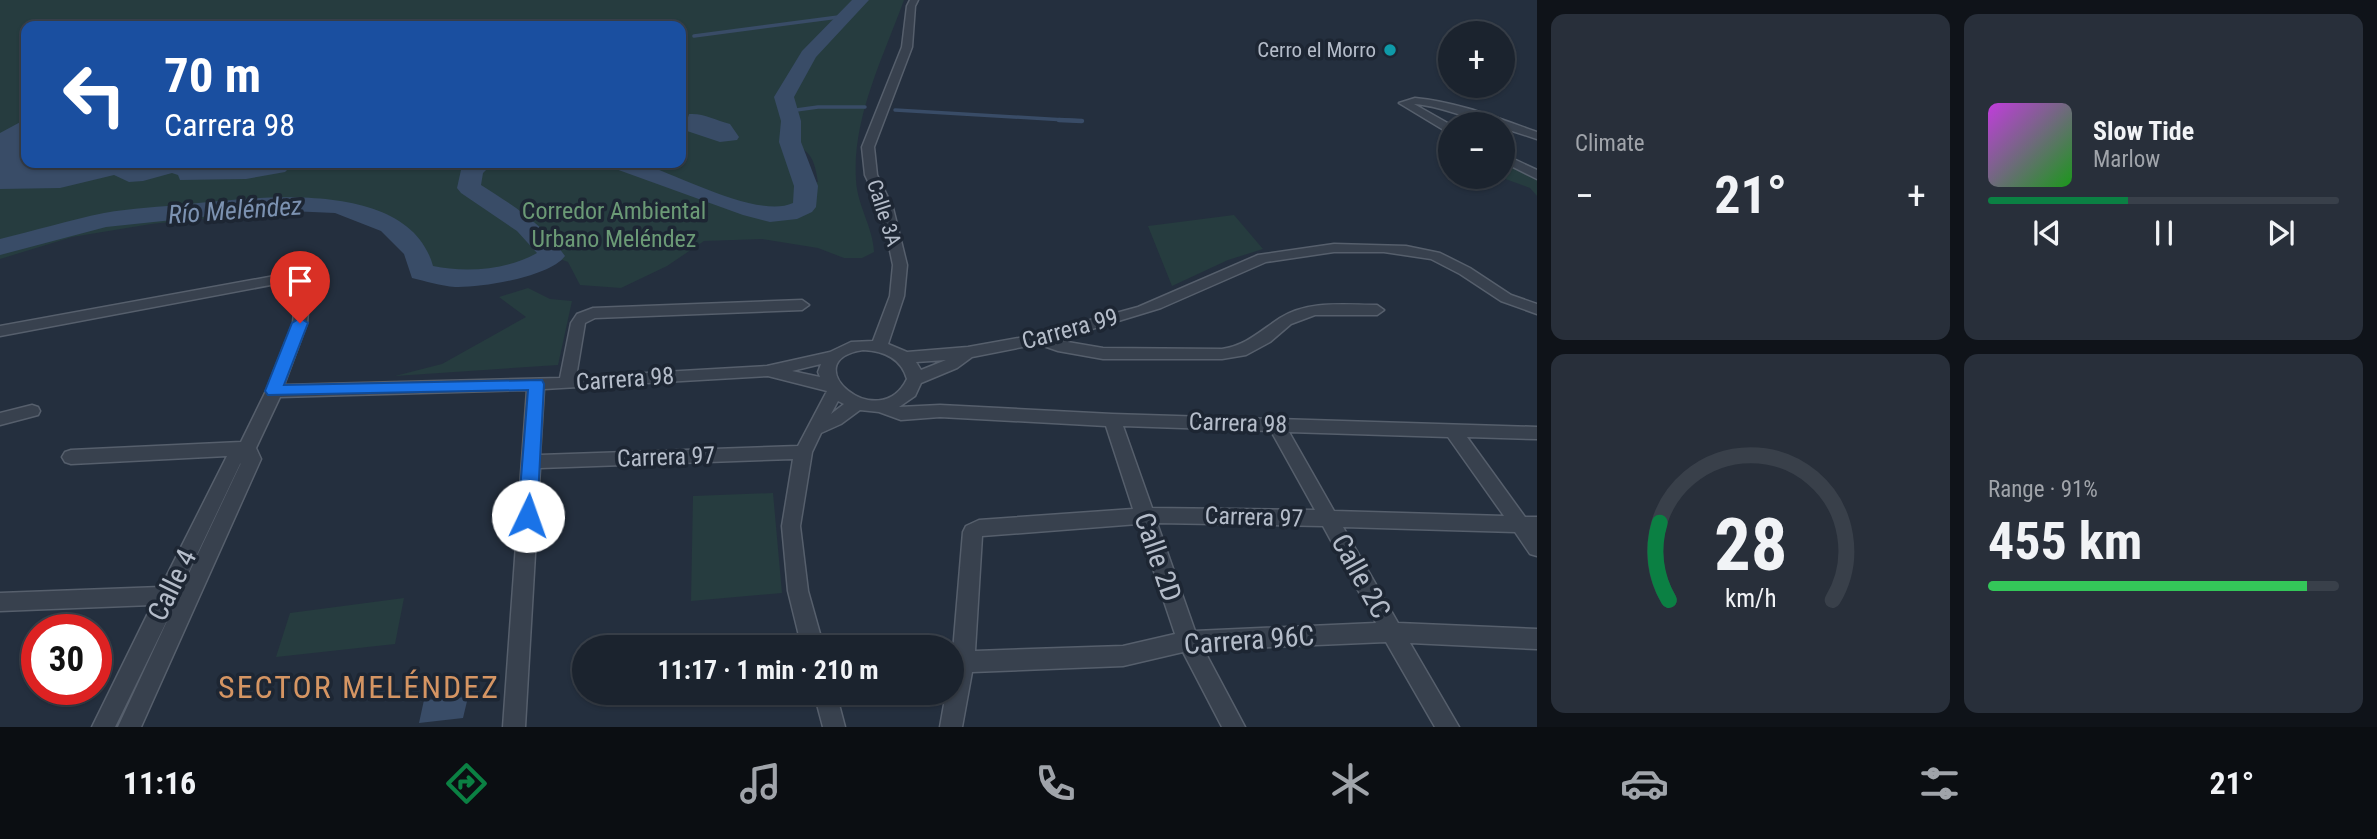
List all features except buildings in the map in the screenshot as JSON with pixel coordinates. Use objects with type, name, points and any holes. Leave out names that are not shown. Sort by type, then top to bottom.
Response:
[{"type":"street","name":"Calle 3A","points":[[879,346],[897,296],[900,265],[887,208],[871,175],[868,147],[907,47],[914,0]]},
{"type":"street","points":[[1438,123],[1404,103],[1418,101],[1467,112]]},
{"type":"street","points":[[1515,128],[1537,136]]},
{"type":"street","points":[[1515,163],[1537,175]]},
{"type":"street","name":"Carrera 99","points":[[905,358],[966,353],[1040,339],[1173,299],[1247,263],[1318,251],[1396,248],[1445,259],[1470,271],[1504,298],[1537,309]]},
{"type":"street","name":"Calle 4","points":[[0,331],[296,276],[304,278],[300,323],[274,391],[247,448],[233,460],[103,727]]},
{"type":"street","points":[[567,383],[578,323],[582,317],[593,313],[802,305]]},
{"type":"street","points":[[1040,339],[1056,348],[1080,353],[1222,354],[1241,351],[1265,338],[1286,321],[1313,310],[1377,310]]},
{"type":"street","points":[[879,346],[905,358],[912,368],[912,386],[894,402],[879,405],[857,403],[833,388],[827,369],[834,356],[854,347],[879,346]]},
{"type":"street","name":"Carrera 99","points":[[912,386],[951,365],[966,353]]},
{"type":"street","name":"Carrera 98","points":[[274,391],[567,383],[766,370],[834,356]]},
{"type":"street","name":"Carrera 98","points":[[766,370],[833,388]]},
{"type":"street","points":[[514,727],[536,384]]},
{"type":"street","name":"Carrera 98","points":[[912,386],[940,411]]},
{"type":"street","points":[[810,635],[798,592],[791,526],[803,452],[818,428],[820,416],[833,388]]},
{"type":"street","points":[[818,428],[835,420],[857,403]]},
{"type":"street","name":"Carrera 98","points":[[879,405],[901,414],[940,411],[1112,420],[1537,433]]},
{"type":"street","points":[[0,419],[32,411]]},
{"type":"street","name":"Calle 2D","points":[[1112,420],[1188,641],[1234,727]]},
{"type":"street","name":"Calle 2C","points":[[1276,424],[1448,727]]},
{"type":"street","points":[[1454,432],[1530,525],[1537,548]]},
{"type":"street","points":[[71,457],[247,448]]},
{"type":"street","name":"Calle 4","points":[[129,727],[252,459],[247,448]]},
{"type":"street","name":"Carrera 97","points":[[530,462],[803,452]]},
{"type":"street","name":"Carrera 97","points":[[964,648],[972,532],[979,528],[1144,516],[1221,515],[1530,525]]},
{"type":"street","points":[[0,602],[190,594]]},
{"type":"street","name":"Carrera 96C","points":[[964,663],[1123,656],[1188,641],[1392,632],[1537,639]]},
{"type":"street","points":[[828,705],[834,727]]},
{"type":"street","points":[[951,727],[955,705]]},
{"type":"green space","name":"Corredor Ambiental Urbano Meléndez","points":[[0,0],[904,0],[871,88],[859,134],[856,157],[857,189],[874,252],[862,258],[844,258],[818,248],[762,239],[704,241],[667,266],[621,288],[580,285],[568,262],[552,256],[526,270],[456,279],[421,272],[416,252],[390,226],[338,206],[284,204],[268,211],[250,214],[151,224],[72,237],[0,259]],"holes":[[[792,144],[811,158],[818,182],[805,185]]]},
{"type":"green space","points":[[1515,165],[1537,176],[1537,196],[1530,188],[1515,182]]},
{"type":"green space","points":[[1234,215],[1263,249],[1228,260],[1172,286],[1148,226]]},
{"type":"green space","points":[[528,288],[550,299],[572,301],[558,365],[395,376],[442,364],[526,317],[499,297]]},
{"type":"green space","points":[[773,493],[782,593],[691,601],[693,496]]},
{"type":"green space","points":[[404,598],[395,644],[276,657],[290,613]]},
{"type":"water","points":[[689,114],[705,116],[730,124],[739,137],[737,140],[720,142],[686,131]]},
{"type":"water","points":[[21,122],[21,168],[289,168],[285,172],[246,179],[180,180],[178,175],[172,173],[129,182],[114,175],[60,188],[0,189],[0,133]]},
{"type":"water","points":[[468,697],[463,718],[419,723],[424,700]]},
{"type":"waterway","name":"Río Meléndez","points":[[634,168],[751,210],[784,215],[804,207],[806,186],[790,142],[791,121],[784,97],[799,75],[808,55],[861,0]]},
{"type":"waterway","points":[[694,36],[846,16]]},
{"type":"waterway","points":[[789,111],[818,107],[865,107]]},
{"type":"waterway","points":[[895,110],[1082,121],[1059,120]]},
{"type":"waterway","name":"Río Meléndez","points":[[0,247],[105,220],[267,203],[338,206],[390,226],[416,252],[421,272],[456,279],[526,270],[552,256],[526,226],[469,188],[472,170],[475,168]]},
{"type":"place","name":"Cerro el Morro","points":[[1390,50]]},
{"type":"district","name":"SECTOR MELÉNDEZ","points":[[359,687]]},
{"type":"route","points":[[300,323],[274,391],[536,384],[528,516]]}]
